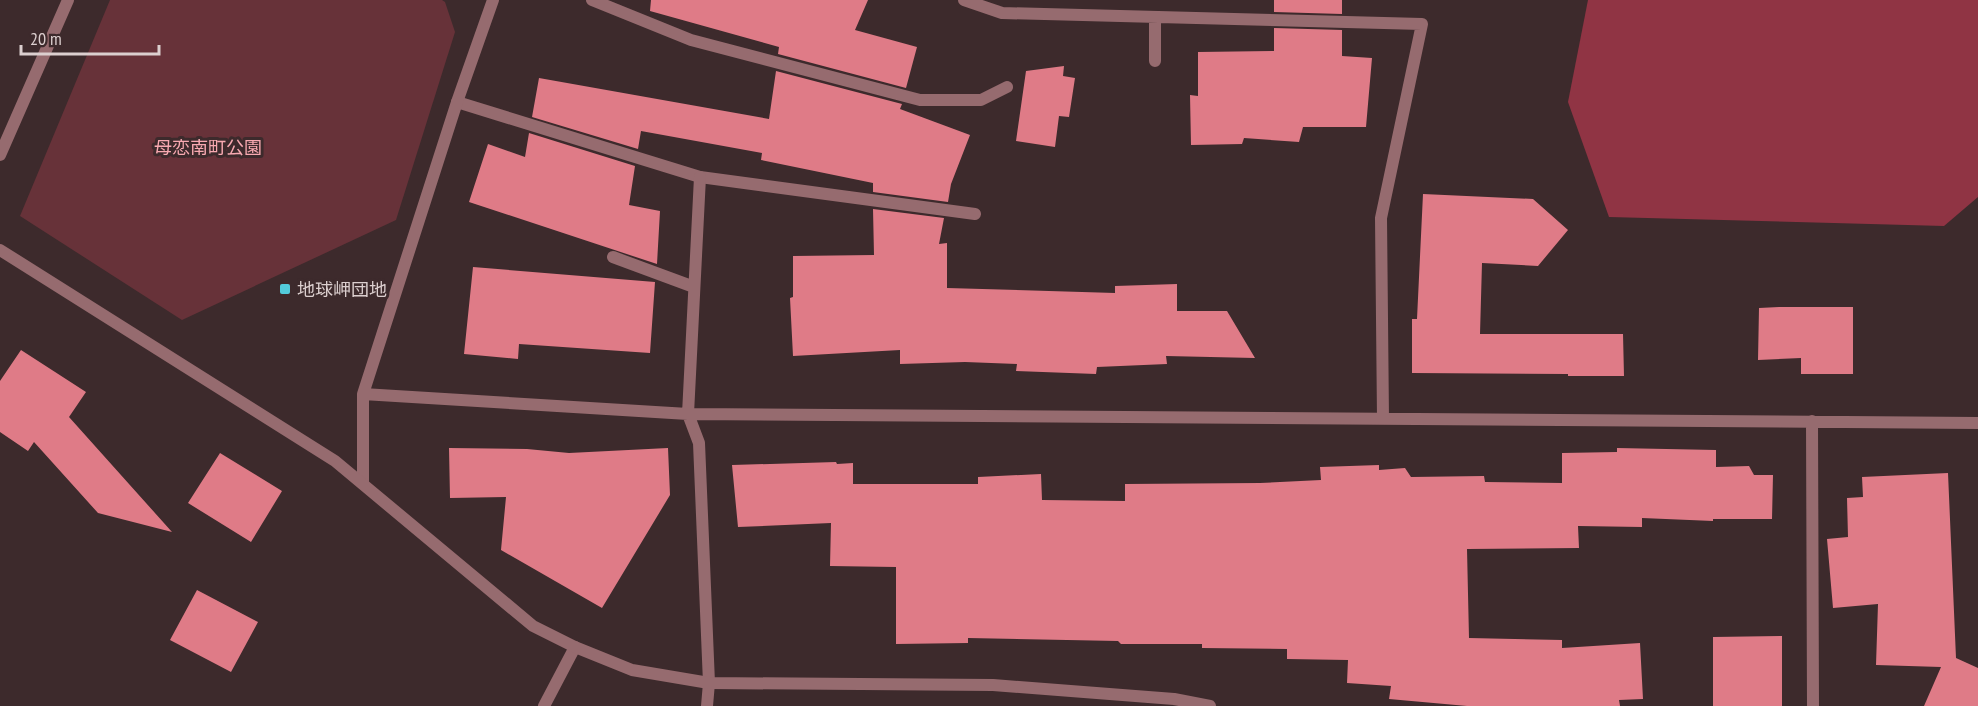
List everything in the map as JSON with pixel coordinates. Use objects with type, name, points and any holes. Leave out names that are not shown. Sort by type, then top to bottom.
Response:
[{"type":"street","points":[[0,155],[68,0]]},
{"type":"street","points":[[363,483],[363,394],[491,0]]},
{"type":"street","points":[[592,0],[691,40],[920,100],[981,100],[1007,87]]},
{"type":"street","points":[[964,0],[1002,13],[1422,24],[1381,218],[1383,419]]},
{"type":"street","points":[[1155,17],[1155,61]]},
{"type":"street","points":[[457,102],[700,177],[975,214]]},
{"type":"street","points":[[700,177],[688,414],[699,443],[709,683],[707,706]]},
{"type":"street","points":[[0,250],[335,461],[533,626],[575,647],[632,670],[709,683],[993,685],[1174,699],[1210,706]]},
{"type":"street","points":[[613,257],[694,287]]},
{"type":"street","points":[[363,394],[688,414],[1978,423]]},
{"type":"street","points":[[1812,421],[1813,706]]},
{"type":"street","points":[[544,706],[575,647]]},
{"type":"green space","name":"母恋南町公園","points":[[110,0],[442,0],[445,2],[455,32],[396,220],[182,320],[20,216]]},
{"type":"shaded area","points":[[1588,0],[1978,0],[1978,197],[1944,226],[1609,217],[1568,102]]},
{"type":"building","points":[[651,0],[868,0],[855,30],[917,47],[906,88],[778,54],[779,47],[650,11]]},
{"type":"building","points":[[1274,0],[1342,0],[1342,14],[1274,12]]},
{"type":"building","points":[[1274,28],[1342,30],[1342,56],[1372,58],[1366,127],[1303,127],[1299,142],[1244,138],[1242,144],[1191,145],[1190,95],[1198,96],[1198,52],[1274,51]]},
{"type":"building","points":[[1064,66],[1063,76],[1075,78],[1069,117],[1059,116],[1055,147],[1016,141],[1026,71]]},
{"type":"building","points":[[776,71],[902,104],[900,109],[970,135],[951,184],[948,202],[873,192],[873,183],[761,160],[762,153],[641,131],[638,149],[532,117],[539,78],[769,119]]},
{"type":"building","points":[[529,133],[635,166],[629,205],[660,211],[657,264],[469,202],[488,144],[525,157]]},
{"type":"building","points":[[1423,194],[1533,199],[1568,230],[1538,266],[1482,263],[1480,334],[1623,334],[1624,376],[1412,373],[1412,319],[1417,319]]},
{"type":"building","points":[[873,209],[944,218],[939,244],[947,243],[947,288],[1115,293],[1115,286],[1177,284],[1177,311],[1227,311],[1255,358],[1166,356],[1167,364],[1097,367],[1096,374],[1016,371],[1017,364],[965,362],[900,364],[900,350],[793,356],[790,298],[793,297],[793,256],[874,255]]},
{"type":"building","points":[[473,267],[655,282],[650,353],[519,344],[518,359],[464,354]]},
{"type":"building","points":[[1853,307],[1853,374],[1801,374],[1801,358],[1758,360],[1759,308]]},
{"type":"building","points":[[21,350],[86,392],[69,417],[172,532],[98,513],[34,442],[28,451],[0,432],[0,381]]},
{"type":"building","points":[[449,448],[527,449],[569,453],[668,448],[670,495],[602,608],[501,550],[506,497],[450,498]]},
{"type":"building","points":[[1617,448],[1716,450],[1716,467],[1749,466],[1754,475],[1773,475],[1772,519],[1713,519],[1713,521],[1642,518],[1642,527],[1578,526],[1579,548],[1467,549],[1469,638],[1562,640],[1562,648],[1640,643],[1643,699],[1619,700],[1620,706],[1467,706],[1389,699],[1391,686],[1347,683],[1348,660],[1287,659],[1287,649],[1202,648],[1202,644],[1121,644],[1118,641],[968,638],[968,643],[896,644],[896,567],[830,566],[831,523],[738,527],[732,465],[853,463],[853,484],[978,484],[978,477],[1041,474],[1042,500],[1125,501],[1125,484],[1321,480],[1320,467],[1379,465],[1379,470],[1405,468],[1411,477],[1484,476],[1485,482],[1562,483],[1562,453],[1617,452]]},
{"type":"building","points":[[220,453],[282,491],[251,542],[188,503]]},
{"type":"building","points":[[1948,473],[1956,658],[1978,668],[1978,706],[1924,706],[1941,667],[1876,665],[1878,604],[1833,608],[1827,539],[1848,537],[1847,498],[1863,497],[1862,477]]},
{"type":"building","points":[[197,590],[258,622],[231,672],[170,640]]},
{"type":"building","points":[[1782,636],[1782,706],[1713,706],[1713,637]]},
{"type":"place","name":"地球岬団地","points":[[285,289]]}]
